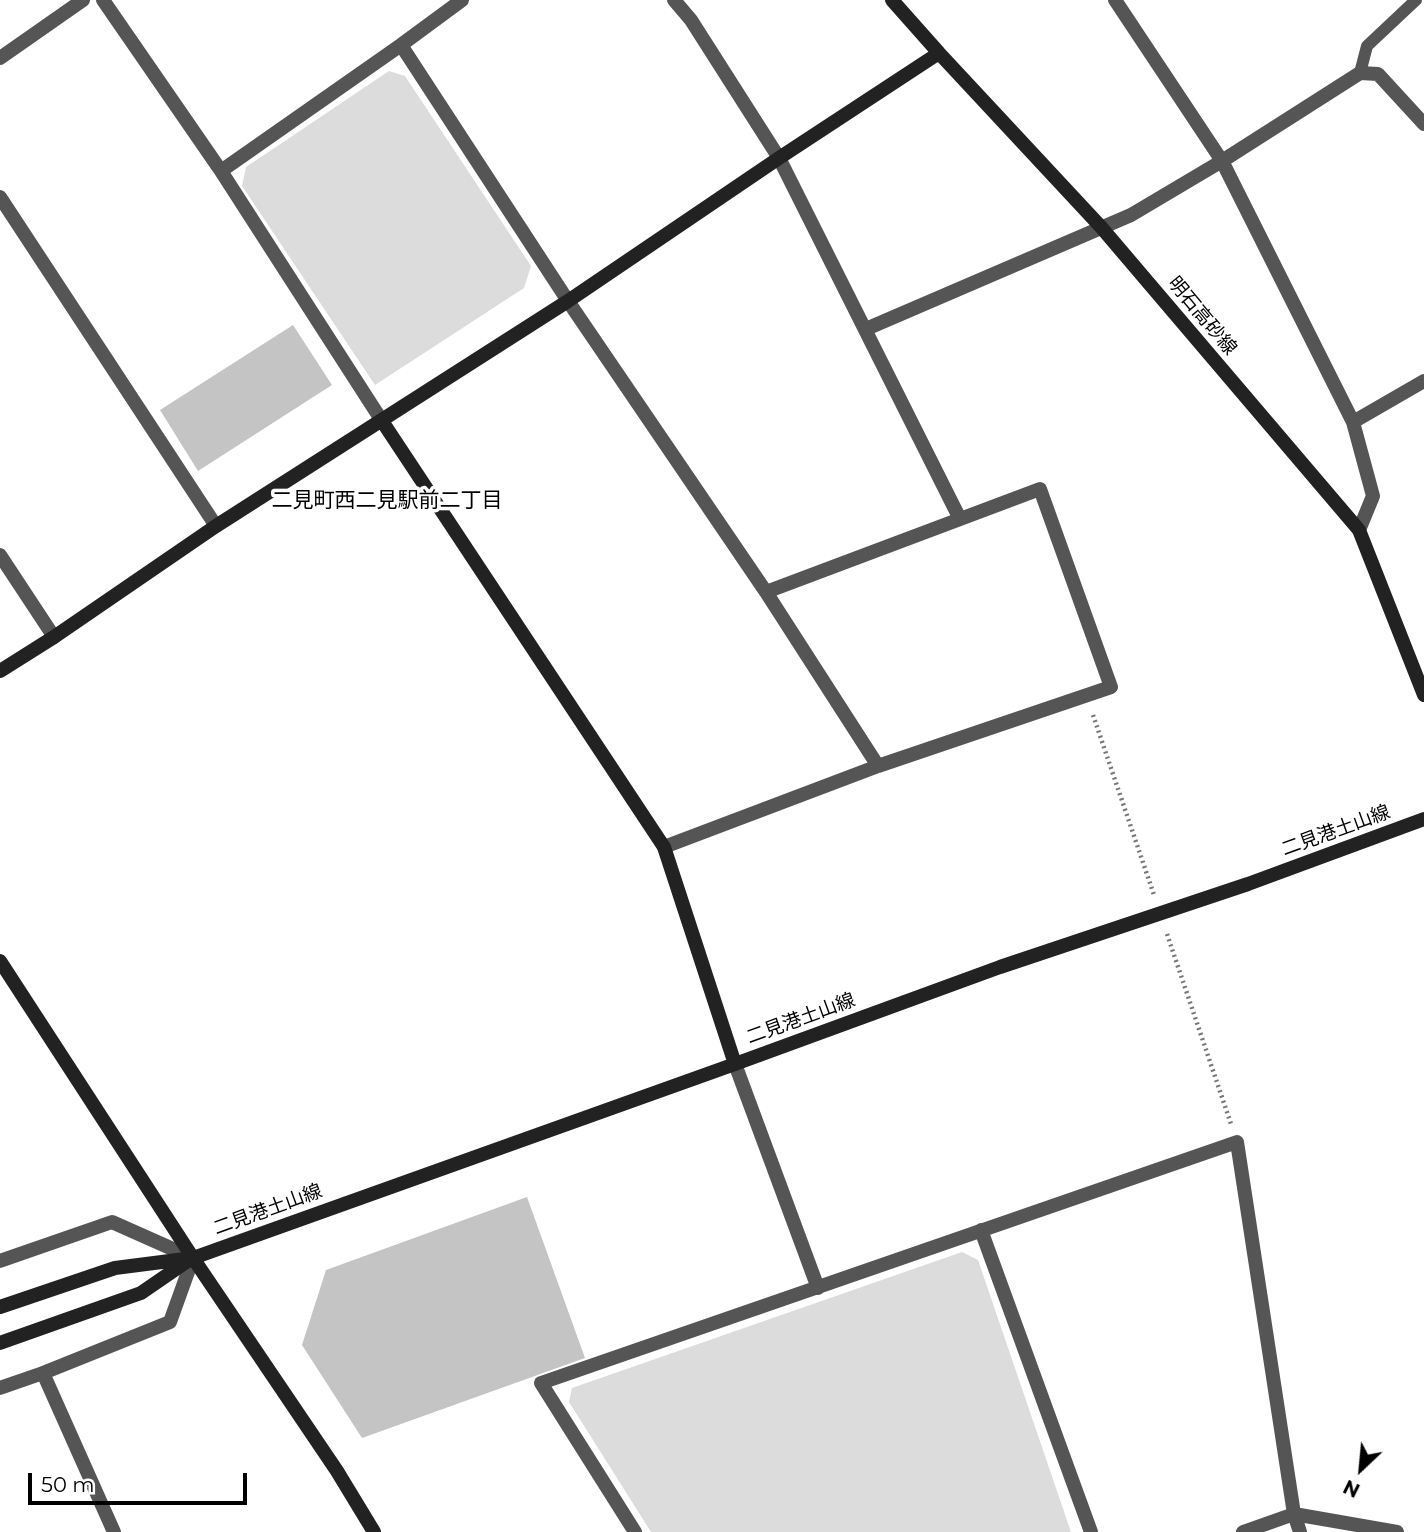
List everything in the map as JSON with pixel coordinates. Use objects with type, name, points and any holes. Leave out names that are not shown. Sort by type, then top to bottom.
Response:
[{"type":"main road","name":"明石高砂線","points":[[892,0],[1101,227],[1359,530],[1424,695]]},
{"type":"main road","points":[[0,671],[216,526],[568,301],[939,53]]},
{"type":"main road","points":[[382,421],[664,847],[735,1064]]},
{"type":"main road","name":"二見港土山線","points":[[0,1307],[115,1268],[193,1258],[1000,967],[1248,884],[1424,819]]},
{"type":"main road","points":[[0,961],[193,1258],[337,1471],[374,1532]]},
{"type":"main road","name":"二見港土山線","points":[[0,1343],[141,1293],[193,1258]]},
{"type":"street","points":[[0,58],[83,0]]},
{"type":"street","points":[[103,0],[221,172],[382,421]]},
{"type":"street","points":[[221,172],[462,0]]},
{"type":"street","points":[[674,0],[691,20],[779,158],[960,519]]},
{"type":"street","points":[[1115,0],[1222,161],[1353,422],[1373,496],[1359,530]]},
{"type":"street","points":[[401,45],[568,301],[766,592],[877,766]]},
{"type":"street","points":[[866,329],[1131,215],[1360,73],[1378,74],[1424,124]]},
{"type":"street","points":[[0,197],[216,526]]},
{"type":"street","points":[[1353,422],[1424,381]]},
{"type":"street","points":[[664,847],[877,766],[1111,687],[1040,489],[766,592]]},
{"type":"street","points":[[0,555],[54,637]]},
{"type":"street","points":[[735,1064],[818,1288]]},
{"type":"street","points":[[635,1532],[541,1383],[1237,1142],[1294,1514],[1300,1532]]},
{"type":"street","points":[[0,1262],[111,1222],[193,1258],[170,1322],[0,1388]]},
{"type":"street","points":[[981,1230],[1091,1532]]},
{"type":"street","points":[[43,1373],[114,1532]]},
{"type":"street","points":[[1243,1532],[1294,1514],[1396,1532]]},
{"type":"lane","points":[[1360,73],[1367,46],[1416,0]]},
{"type":"shaded area","points":[[389,71],[405,76],[531,266],[524,288],[375,385],[242,186],[246,167]]},
{"type":"shaded area","points":[[962,1252],[978,1260],[1071,1532],[651,1532],[569,1402],[572,1388]]},
{"type":"building","points":[[293,325],[332,385],[198,471],[160,410]]},
{"type":"building","points":[[527,1197],[585,1358],[362,1438],[302,1345],[326,1270]]},
{"type":"district","name":"二見町西二見駅前二丁目","points":[[387,501]]}]
